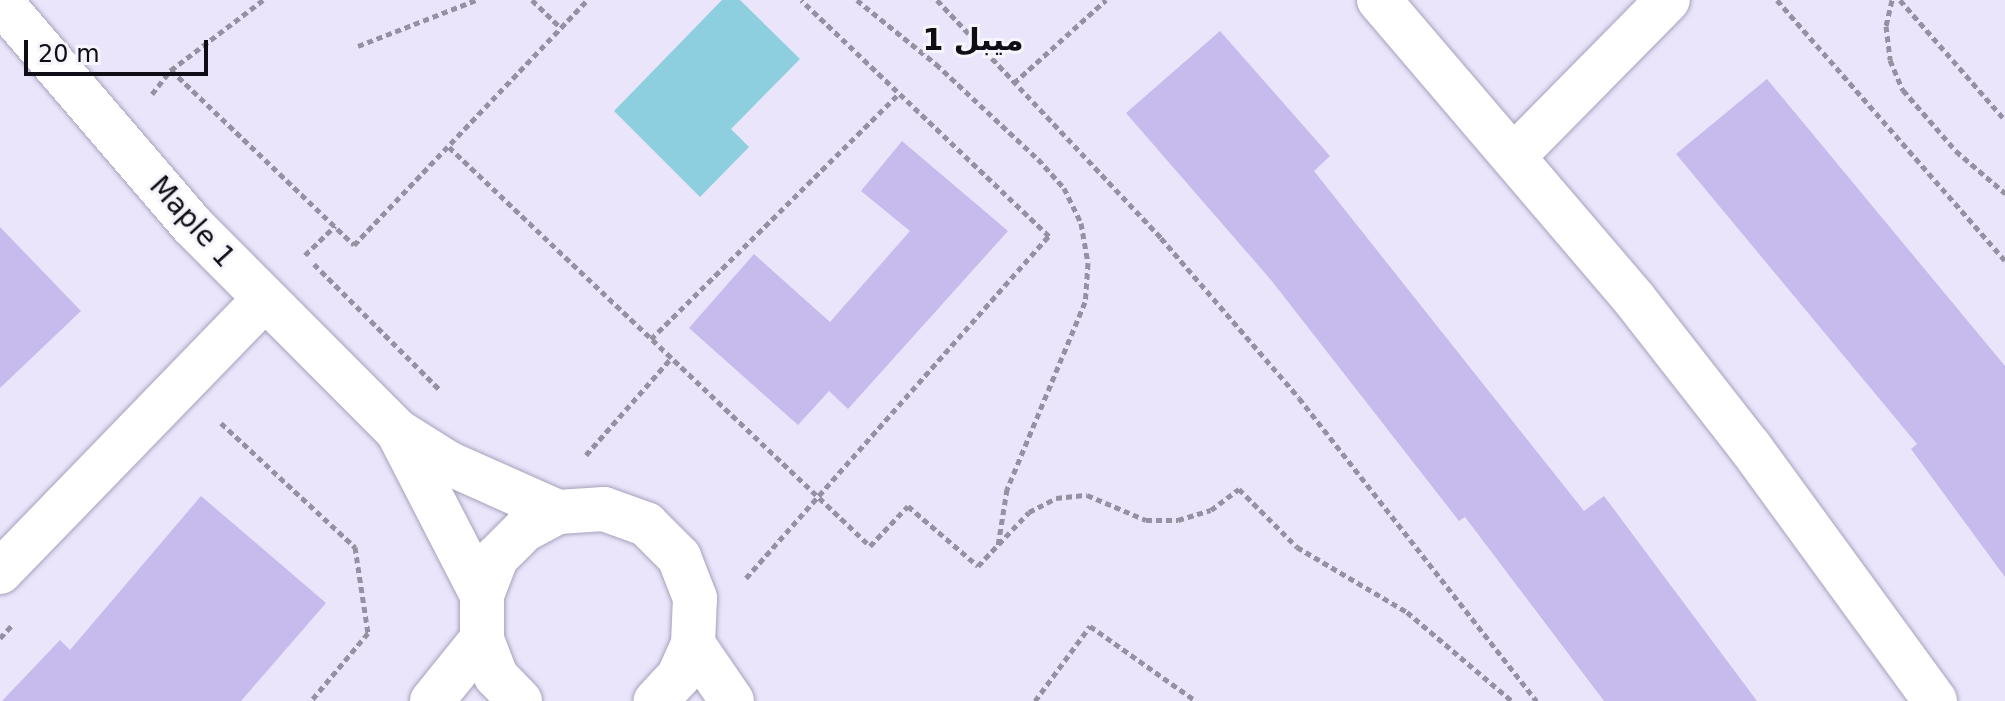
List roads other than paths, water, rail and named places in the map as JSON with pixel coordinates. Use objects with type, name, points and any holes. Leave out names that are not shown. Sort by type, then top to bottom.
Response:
[{"type":"street","points":[[1379,0],[1514,156],[1750,447],[1935,701]]},
{"type":"street","points":[[1514,156],[1668,0]]},
{"type":"street","name":"Maple 1","points":[[0,1],[264,300],[397,431]]},
{"type":"street","points":[[0,572],[264,300]]},
{"type":"street","points":[[397,431],[448,463],[558,512]]},
{"type":"street","points":[[397,431],[482,595]]},
{"type":"street","points":[[520,701],[496,676],[482,639],[482,595],[496,558],[524,530],[558,512],[604,509],[646,524],[679,557],[695,598],[693,644],[678,677],[656,701]]},
{"type":"street","points":[[432,701],[482,639]]},
{"type":"street","points":[[693,644],[732,701]]},
{"type":"water","points":[[722,0],[740,0],[800,59],[731,129],[749,147],[700,197],[614,111]]},
{"type":"district","name":"ميبل 1","points":[[973,40]]}]
